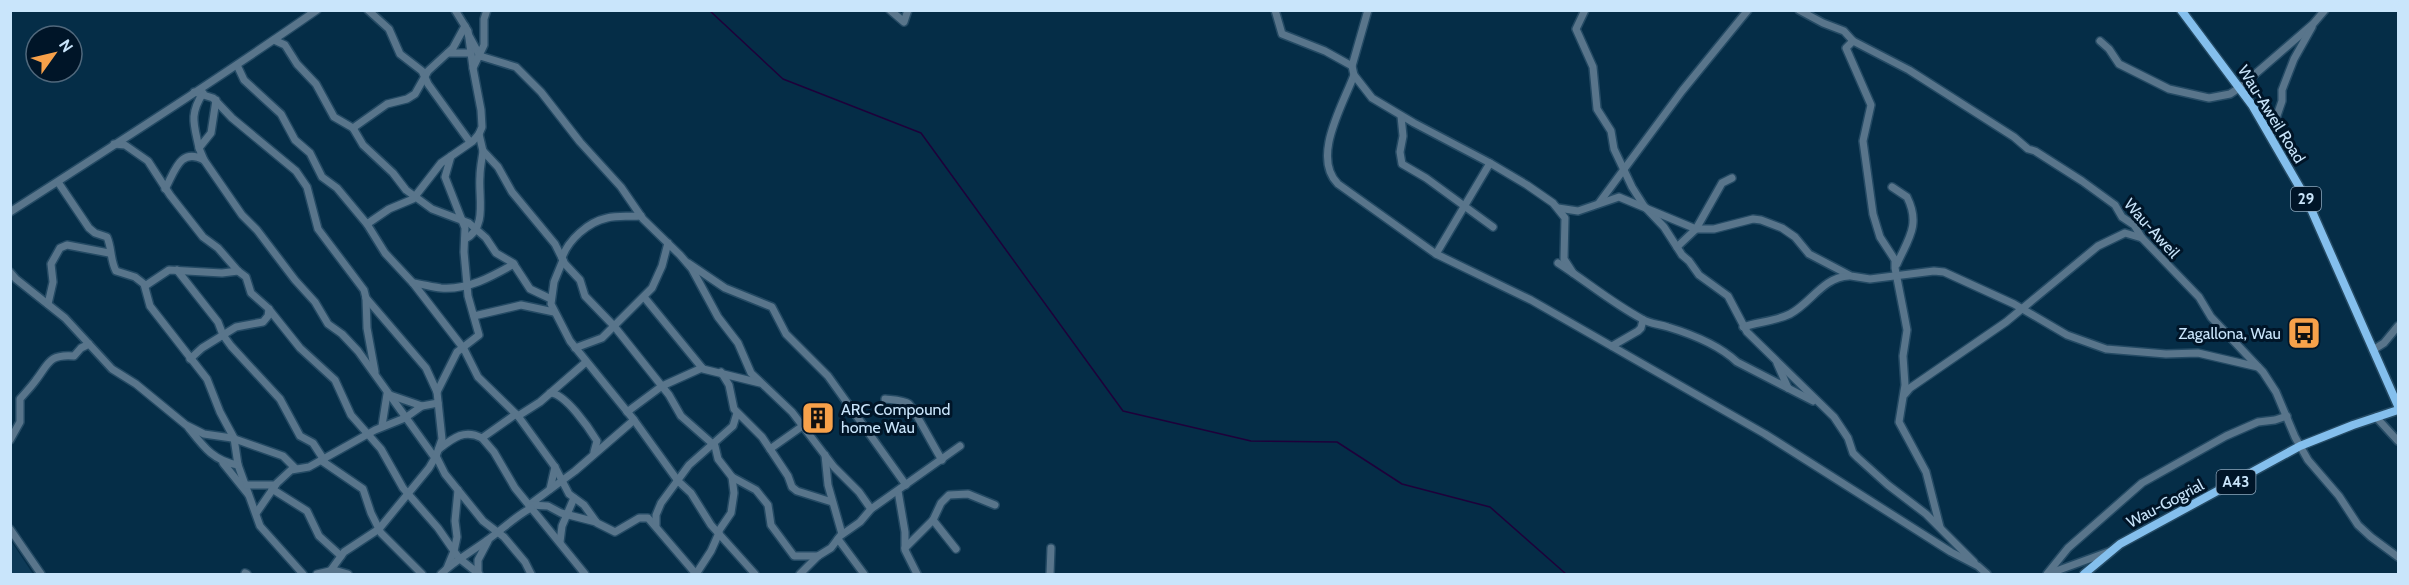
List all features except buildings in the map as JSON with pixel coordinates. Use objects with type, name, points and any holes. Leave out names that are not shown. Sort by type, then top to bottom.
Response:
[{"type":"main road","name":"Wau-Aweil Road","points":[[2181,10],[2239,88],[2307,200],[2398,408]]},
{"type":"main road","name":"Wau-Gogrial","points":[[2084,574],[2112,551],[2300,446],[2398,408]]},
{"type":"street","points":[[10,212],[237,65],[317,10]]},
{"type":"street","points":[[368,10],[389,29],[398,51],[417,65],[470,142]]},
{"type":"street","points":[[455,10],[480,56],[513,65],[523,72],[574,131],[580,142],[621,187],[640,216],[686,262],[725,288],[758,299],[772,307],[786,334],[828,376],[906,485]]},
{"type":"street","points":[[473,68],[484,45],[484,19],[487,10]]},
{"type":"street","points":[[890,10],[904,22],[908,10]]},
{"type":"street","points":[[1275,10],[1282,34],[1325,51],[1352,66]]},
{"type":"street","points":[[1368,10],[1352,66],[1354,75],[1372,98],[1490,163],[1558,208],[1567,224],[1564,259],[1573,273]]},
{"type":"street","points":[[1599,203],[1682,91],[1748,10]]},
{"type":"street","name":"Wau-Aweil","points":[[1799,10],[1844,31],[1853,41],[1910,70],[2014,137],[2028,149],[2082,181],[2115,205],[2122,217],[2134,225],[2142,238],[2199,297],[2211,317],[2258,367],[2276,392],[2308,460],[2339,496],[2358,525],[2398,557]]},
{"type":"street","points":[[2100,41],[2109,49],[2119,64],[2169,89],[2209,98],[2230,94],[2239,88],[2313,24],[2325,10]]},
{"type":"street","points":[[1581,12],[1576,29],[1593,67],[1597,109],[1611,131],[1614,149],[1644,206],[1664,227],[1699,275],[1728,296],[1743,327],[1775,361],[1788,388]]},
{"type":"street","points":[[2270,136],[2282,101],[2282,90],[2313,24]]},
{"type":"street","points":[[353,128],[387,104],[413,96],[431,68],[448,53],[465,26]]},
{"type":"street","points":[[367,224],[384,212],[411,201],[436,168],[452,153],[479,134],[482,127],[481,110],[469,53],[468,34]]},
{"type":"street","points":[[274,40],[285,45],[301,69],[319,88],[335,119],[353,128],[363,145],[403,187],[435,211],[462,218],[486,238],[496,253],[514,264],[527,286],[536,294],[551,299]]},
{"type":"street","points":[[1853,41],[1846,48],[1871,105],[1863,141],[1873,214],[1880,237],[1895,260],[1906,330],[1903,356],[1905,374],[1899,422],[1926,472],[1941,530]]},
{"type":"street","points":[[448,53],[469,53]]},
{"type":"street","points":[[237,65],[248,84],[286,120],[294,138],[312,156],[322,177],[337,188],[367,224],[386,253],[413,283],[462,347],[478,377],[517,415],[555,467],[567,491],[587,507],[596,522]]},
{"type":"street","points":[[1354,75],[1331,134],[1328,171],[1338,184],[1436,254],[1532,300],[1765,434],[1951,552],[1978,566]]},
{"type":"street","points":[[194,92],[203,93],[216,100],[232,118],[301,176],[310,198],[318,229],[345,267],[359,282],[366,298],[426,368],[437,392],[442,439],[429,468],[379,530],[341,555],[331,570]]},
{"type":"street","points":[[203,93],[196,105],[193,118],[204,160],[242,215],[257,230],[315,302],[325,321],[355,348],[405,418],[437,454],[445,474],[483,521],[498,531],[525,562],[531,574]]},
{"type":"street","points":[[199,148],[211,133],[216,100]]},
{"type":"street","points":[[1401,116],[1402,164],[1493,227]]},
{"type":"street","points":[[465,239],[471,236],[476,229],[479,218],[483,151],[479,134]]},
{"type":"street","points":[[114,144],[125,145],[146,159],[165,189],[203,237],[218,248],[238,272],[246,277],[251,293],[269,309],[300,348],[335,380],[347,408],[386,456],[394,474],[408,495],[438,528],[460,559],[479,573]]},
{"type":"street","points":[[483,151],[498,167],[512,192],[555,244],[563,259],[580,280],[587,298],[614,326],[662,386],[681,416],[713,444],[718,459],[732,477],[756,490],[768,505],[771,525],[794,556],[818,556]]},
{"type":"street","points":[[437,392],[454,356],[462,347],[479,337],[469,303],[465,228],[445,177],[452,153]]},
{"type":"street","points":[[165,189],[181,160],[196,155],[204,160]]},
{"type":"street","points":[[1436,254],[1490,163]]},
{"type":"street","points":[[1677,247],[1696,229],[1722,183],[1732,178]]},
{"type":"street","points":[[58,182],[89,228],[107,237],[110,243],[109,253],[116,271],[135,277],[145,286],[150,306],[210,384],[218,407],[234,438],[238,465],[262,528],[303,574]]},
{"type":"street","points":[[1892,187],[1907,197],[1914,224],[1896,272]]},
{"type":"street","points":[[1558,208],[1578,211],[1619,196],[1696,229],[1714,229],[1754,219],[1761,220],[1782,228],[1795,237],[1809,254],[1851,276]]},
{"type":"street","points":[[640,216],[612,217],[596,221],[572,241],[556,276],[551,299],[554,312],[575,348],[634,420],[678,481],[692,494],[711,525],[755,574]]},
{"type":"street","points":[[1903,395],[2022,309],[2055,280],[2106,242],[2125,233],[2142,238]]},
{"type":"street","points":[[575,348],[598,340],[652,288],[659,274],[668,243]]},
{"type":"street","points":[[48,304],[53,282],[51,264],[60,248],[67,245],[109,253]]},
{"type":"street","points":[[686,262],[718,317],[738,343],[748,370],[804,425],[825,455],[871,509]]},
{"type":"street","points":[[1557,263],[1618,306],[1643,320],[1697,338],[1728,354],[1737,362],[1821,406]]},
{"type":"street","points":[[413,283],[443,288],[468,285],[484,280],[514,264]]},
{"type":"street","points":[[145,286],[169,270],[238,272]]},
{"type":"street","points":[[177,270],[218,322],[223,335],[245,363],[280,399],[298,433],[312,442],[323,460],[363,489],[379,530],[406,561],[422,574]]},
{"type":"street","points":[[1743,327],[1787,316],[1797,310],[1825,284],[1839,277],[1870,279],[1896,272],[1934,271],[1944,272],[2022,309],[2067,335],[2106,349],[2166,354],[2198,353],[2210,358],[2258,367]]},
{"type":"street","points":[[10,272],[65,318],[111,369],[136,384],[186,425],[204,434],[234,438],[286,458],[295,468]]},
{"type":"street","points":[[474,316],[521,305],[536,294]]},
{"type":"street","points":[[644,297],[707,372],[721,372],[762,383]]},
{"type":"street","points":[[366,298],[367,328],[375,376]]},
{"type":"street","points":[[521,305],[554,312]]},
{"type":"street","points":[[190,359],[202,348],[240,325],[262,322],[268,316],[269,309]]},
{"type":"street","points":[[1612,346],[1641,328],[1643,320]]},
{"type":"street","points":[[2373,350],[2384,342],[2398,326]]},
{"type":"street","points":[[10,440],[20,422],[20,399],[45,365],[59,356],[74,356],[79,349],[88,344]]},
{"type":"street","points":[[1775,361],[1784,366],[1842,428],[1858,458],[1964,549],[1987,574]]},
{"type":"street","points":[[482,438],[550,393],[586,362]]},
{"type":"street","points":[[627,412],[662,386],[702,368]]},
{"type":"street","points":[[721,372],[729,385],[731,401],[737,413],[770,449],[793,488],[832,502]]},
{"type":"street","points":[[560,384],[562,397]]},
{"type":"street","points":[[550,393],[562,397],[597,441],[592,455]]},
{"type":"street","points":[[387,394],[422,406]]},
{"type":"street","points":[[382,426],[387,394]]},
{"type":"street","points":[[885,399],[904,402],[912,407],[942,460]]},
{"type":"street","points":[[257,512],[274,487],[289,471],[309,467],[382,426],[405,418],[422,406],[438,403]]},
{"type":"street","points":[[733,426],[737,413]]},
{"type":"street","points":[[2047,574],[2068,548],[2142,483],[2226,436],[2258,422],[2287,416]]},
{"type":"street","points":[[2376,417],[2398,441]]},
{"type":"street","points":[[441,574],[563,480],[634,420]]},
{"type":"street","points":[[656,525],[659,507],[689,465],[733,426],[747,422]]},
{"type":"street","points":[[186,425],[206,451],[222,461],[238,465]]},
{"type":"street","points":[[770,449],[804,425]]},
{"type":"street","points":[[437,454],[466,433],[482,438],[492,449],[513,485],[585,574]]},
{"type":"street","points":[[805,573],[818,556],[831,548],[840,536],[855,527],[871,509],[960,446]]},
{"type":"street","points":[[825,455],[826,476],[840,536],[864,574]]},
{"type":"street","points":[[222,461],[253,501]]},
{"type":"street","points":[[550,489],[555,467]]},
{"type":"street","points":[[429,468],[445,474]]},
{"type":"street","points":[[530,506],[548,506],[596,522],[615,532],[644,517],[656,525],[696,574],[711,551],[734,504],[732,477]]},
{"type":"street","points":[[247,485],[274,487],[308,511],[319,536],[341,555]]},
{"type":"street","points":[[447,568],[457,537],[455,521],[458,490]]},
{"type":"street","points":[[898,491],[905,532],[905,548],[917,574]]},
{"type":"street","points":[[905,548],[933,520],[940,503],[953,494],[973,495],[995,505]]},
{"type":"street","points":[[560,542],[561,530],[574,498]]},
{"type":"street","points":[[933,520],[956,549]]},
{"type":"street","points":[[10,529],[40,574]]},
{"type":"street","points":[[479,573],[478,560],[489,539]]},
{"type":"street","points":[[1050,574],[1051,548]]},
{"type":"street","points":[[2047,574],[2112,551]]},
{"type":"street","points":[[406,561],[408,572]]},
{"type":"street","points":[[317,574],[331,570],[348,574]]},
{"type":"shaded area","points":[[11,541],[33,574],[11,574]]},
{"type":"waterway","points":[[709,10],[783,79],[921,133],[1123,411],[1251,441],[1337,442],[1402,484],[1490,507],[1566,574]]},
{"type":"place","name":"Zagallona, Wau","points":[[2304,333]]},
{"type":"place","name":"ARC Compound home Wau","points":[[818,418]]}]
